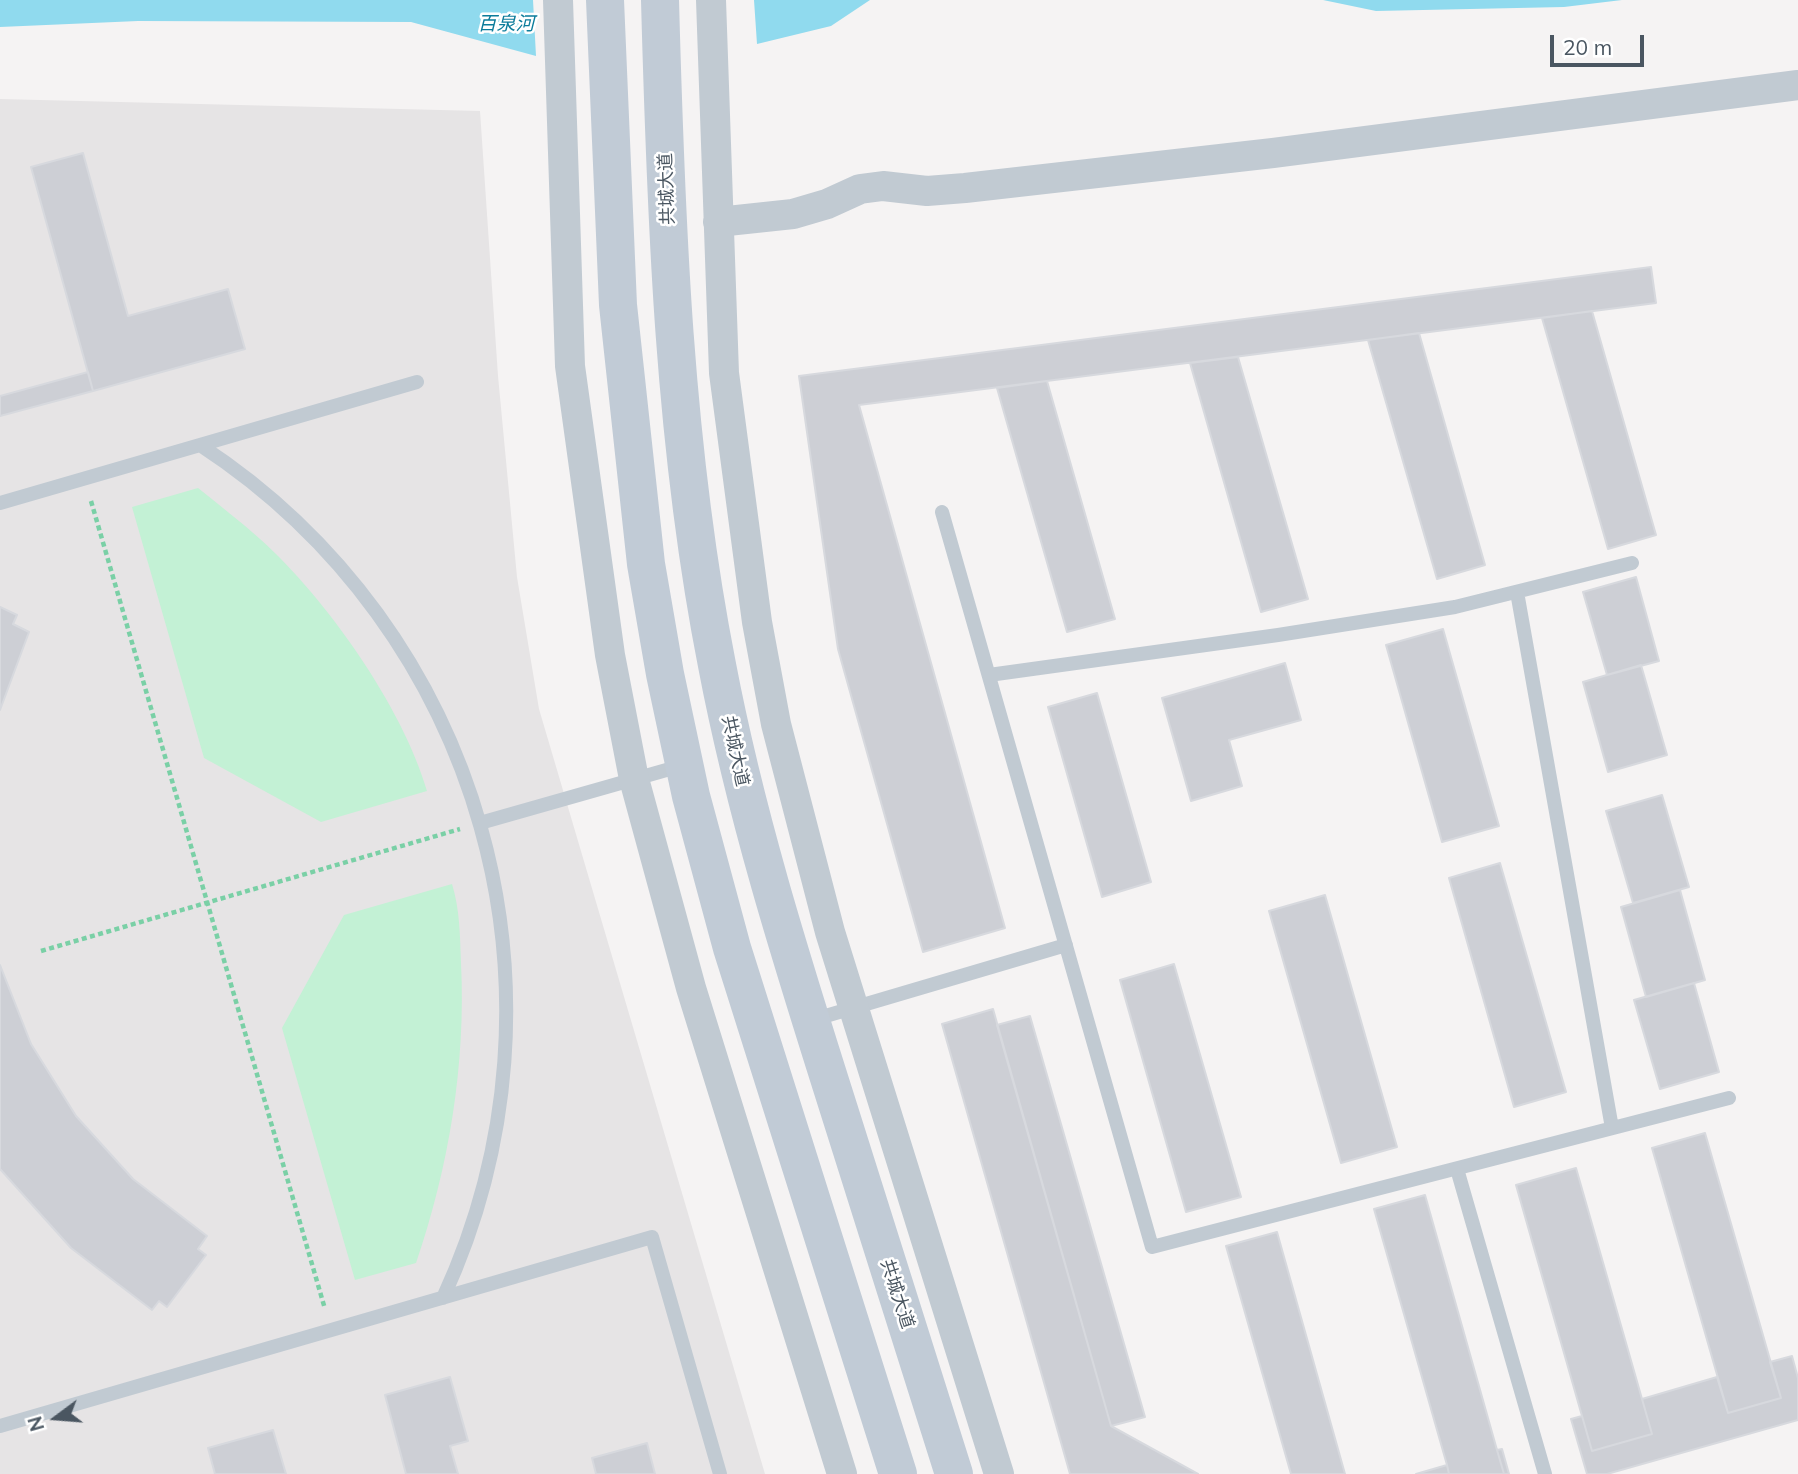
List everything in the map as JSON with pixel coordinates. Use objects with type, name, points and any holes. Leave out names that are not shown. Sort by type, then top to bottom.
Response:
[{"type":"main road","points":[[605,0],[618,305],[646,564],[664,674],[684,765],[732,948],[898,1474]]},
{"type":"main road","name":"共城大道","points":[[660,0],[671,302],[698,557],[717,664],[742,784],[783,934],[954,1474]]},
{"type":"street","points":[[558,0],[570,366],[610,655],[634,779],[691,988],[842,1474]]},
{"type":"street","points":[[711,0],[724,373],[757,622],[776,724],[800,823],[853,1008],[999,1474]]},
{"type":"street","points":[[718,222],[793,214],[827,204],[860,189],[883,186],[927,191],[965,188],[1273,153],[1798,85]]},
{"type":"lane","points":[[0,503],[417,382]]},
{"type":"lane","points":[[200,445],[268,495],[306,530],[342,568],[375,609],[430,698],[453,745],[472,794],[498,895],[505,948],[506,1056],[490,1162],[472,1227],[443,1298]]},
{"type":"lane","points":[[942,512],[1152,1247],[1729,1098]]},
{"type":"lane","points":[[989,675],[1278,635],[1455,607],[1632,564]]},
{"type":"lane","points":[[1517,592],[1612,1128]]},
{"type":"lane","points":[[480,824],[684,765]]},
{"type":"lane","points":[[810,1020],[1066,944]]},
{"type":"lane","points":[[1457,1169],[1545,1474]]},
{"type":"lane","points":[[0,1426],[652,1237],[720,1474]]},
{"type":"path","points":[[85,479],[331,1330]]},
{"type":"path","points":[[41,951],[480,824]]},
{"type":"shaded area","points":[[0,99],[480,111],[498,376],[517,577],[539,709],[765,1474],[0,1474]]},
{"type":"green space","points":[[198,488],[285,563],[335,622],[359,655],[400,724],[416,758],[427,791],[321,822],[204,758],[132,507]]},
{"type":"green space","points":[[452,884],[460,933],[461,1039],[453,1115],[438,1190],[416,1263],[355,1280],[282,1028],[344,915]]},
{"type":"water","name":"百泉河","points":[[0,0],[533,0],[536,56],[411,22],[138,21],[0,27]]},
{"type":"water","points":[[754,0],[870,0],[831,26],[757,44]]},
{"type":"water","points":[[1323,0],[1622,0],[1564,7],[1376,11]]},
{"type":"building","points":[[83,153],[128,316],[228,289],[245,349],[93,391],[31,167]]},
{"type":"building","points":[[1651,267],[1656,303],[859,405],[1005,928],[923,952],[838,649],[799,376]]},
{"type":"building","points":[[1592,311],[1656,535],[1608,549],[1542,318]]},
{"type":"building","points":[[1419,333],[1485,565],[1437,579],[1368,340]]},
{"type":"building","points":[[1238,357],[1308,599],[1261,612],[1190,363]]},
{"type":"building","points":[[88,372],[93,391],[0,416],[0,396]]},
{"type":"building","points":[[1047,381],[1115,619],[1067,632],[997,388]]},
{"type":"building","points":[[1636,577],[1659,661],[1607,675],[1583,592]]},
{"type":"building","points":[[0,607],[17,615],[13,624],[29,632],[0,710]]},
{"type":"building","points":[[1443,629],[1499,826],[1442,842],[1386,645]]},
{"type":"building","points":[[1285,663],[1301,720],[1229,740],[1242,786],[1191,801],[1162,698]]},
{"type":"building","points":[[1641,665],[1667,755],[1608,772],[1583,682]]},
{"type":"building","points":[[1097,693],[1151,882],[1102,897],[1048,707]]},
{"type":"building","points":[[1662,795],[1689,887],[1633,903],[1606,811]]},
{"type":"building","points":[[1500,863],[1566,1092],[1514,1107],[1449,878]]},
{"type":"building","points":[[1680,890],[1705,980],[1646,997],[1621,907]]},
{"type":"building","points":[[1325,895],[1397,1147],[1341,1163],[1269,911]]},
{"type":"building","points":[[1174,964],[1241,1197],[1186,1212],[1120,980]]},
{"type":"building","points":[[0,965],[31,1044],[76,1116],[133,1179],[207,1236],[198,1249],[206,1255],[167,1307],[159,1301],[152,1310],[71,1248],[0,1169]]},
{"type":"building","points":[[1694,983],[1719,1072],[1660,1089],[1634,1000]]},
{"type":"building","points":[[993,1009],[1111,1426],[1198,1474],[1070,1474],[942,1024]]},
{"type":"building","points":[[1030,1016],[1145,1417],[1111,1426],[997,1025]]},
{"type":"building","points":[[1705,1133],[1781,1398],[1728,1413],[1652,1148]]},
{"type":"building","points":[[1576,1168],[1652,1434],[1592,1451],[1516,1185]]},
{"type":"building","points":[[1425,1195],[1504,1474],[1449,1474],[1374,1209]]},
{"type":"building","points":[[1277,1232],[1345,1474],[1291,1474],[1226,1246]]},
{"type":"building","points":[[1792,1356],[1798,1378],[1798,1420],[1607,1474],[1587,1474],[1571,1419],[1582,1416],[1592,1451],[1652,1434],[1642,1399],[1717,1377],[1728,1413],[1781,1398],[1770,1362]]},
{"type":"building","points":[[450,1377],[468,1441],[450,1446],[458,1474],[406,1474],[385,1395]]},
{"type":"building","points":[[273,1430],[286,1474],[215,1474],[208,1448]]},
{"type":"building","points":[[647,1443],[655,1474],[596,1474],[592,1458]]},
{"type":"building","points":[[1502,1449],[1509,1474],[1504,1474],[1497,1450]]},
{"type":"building","points":[[1447,1465],[1449,1474],[1416,1474]]}]
